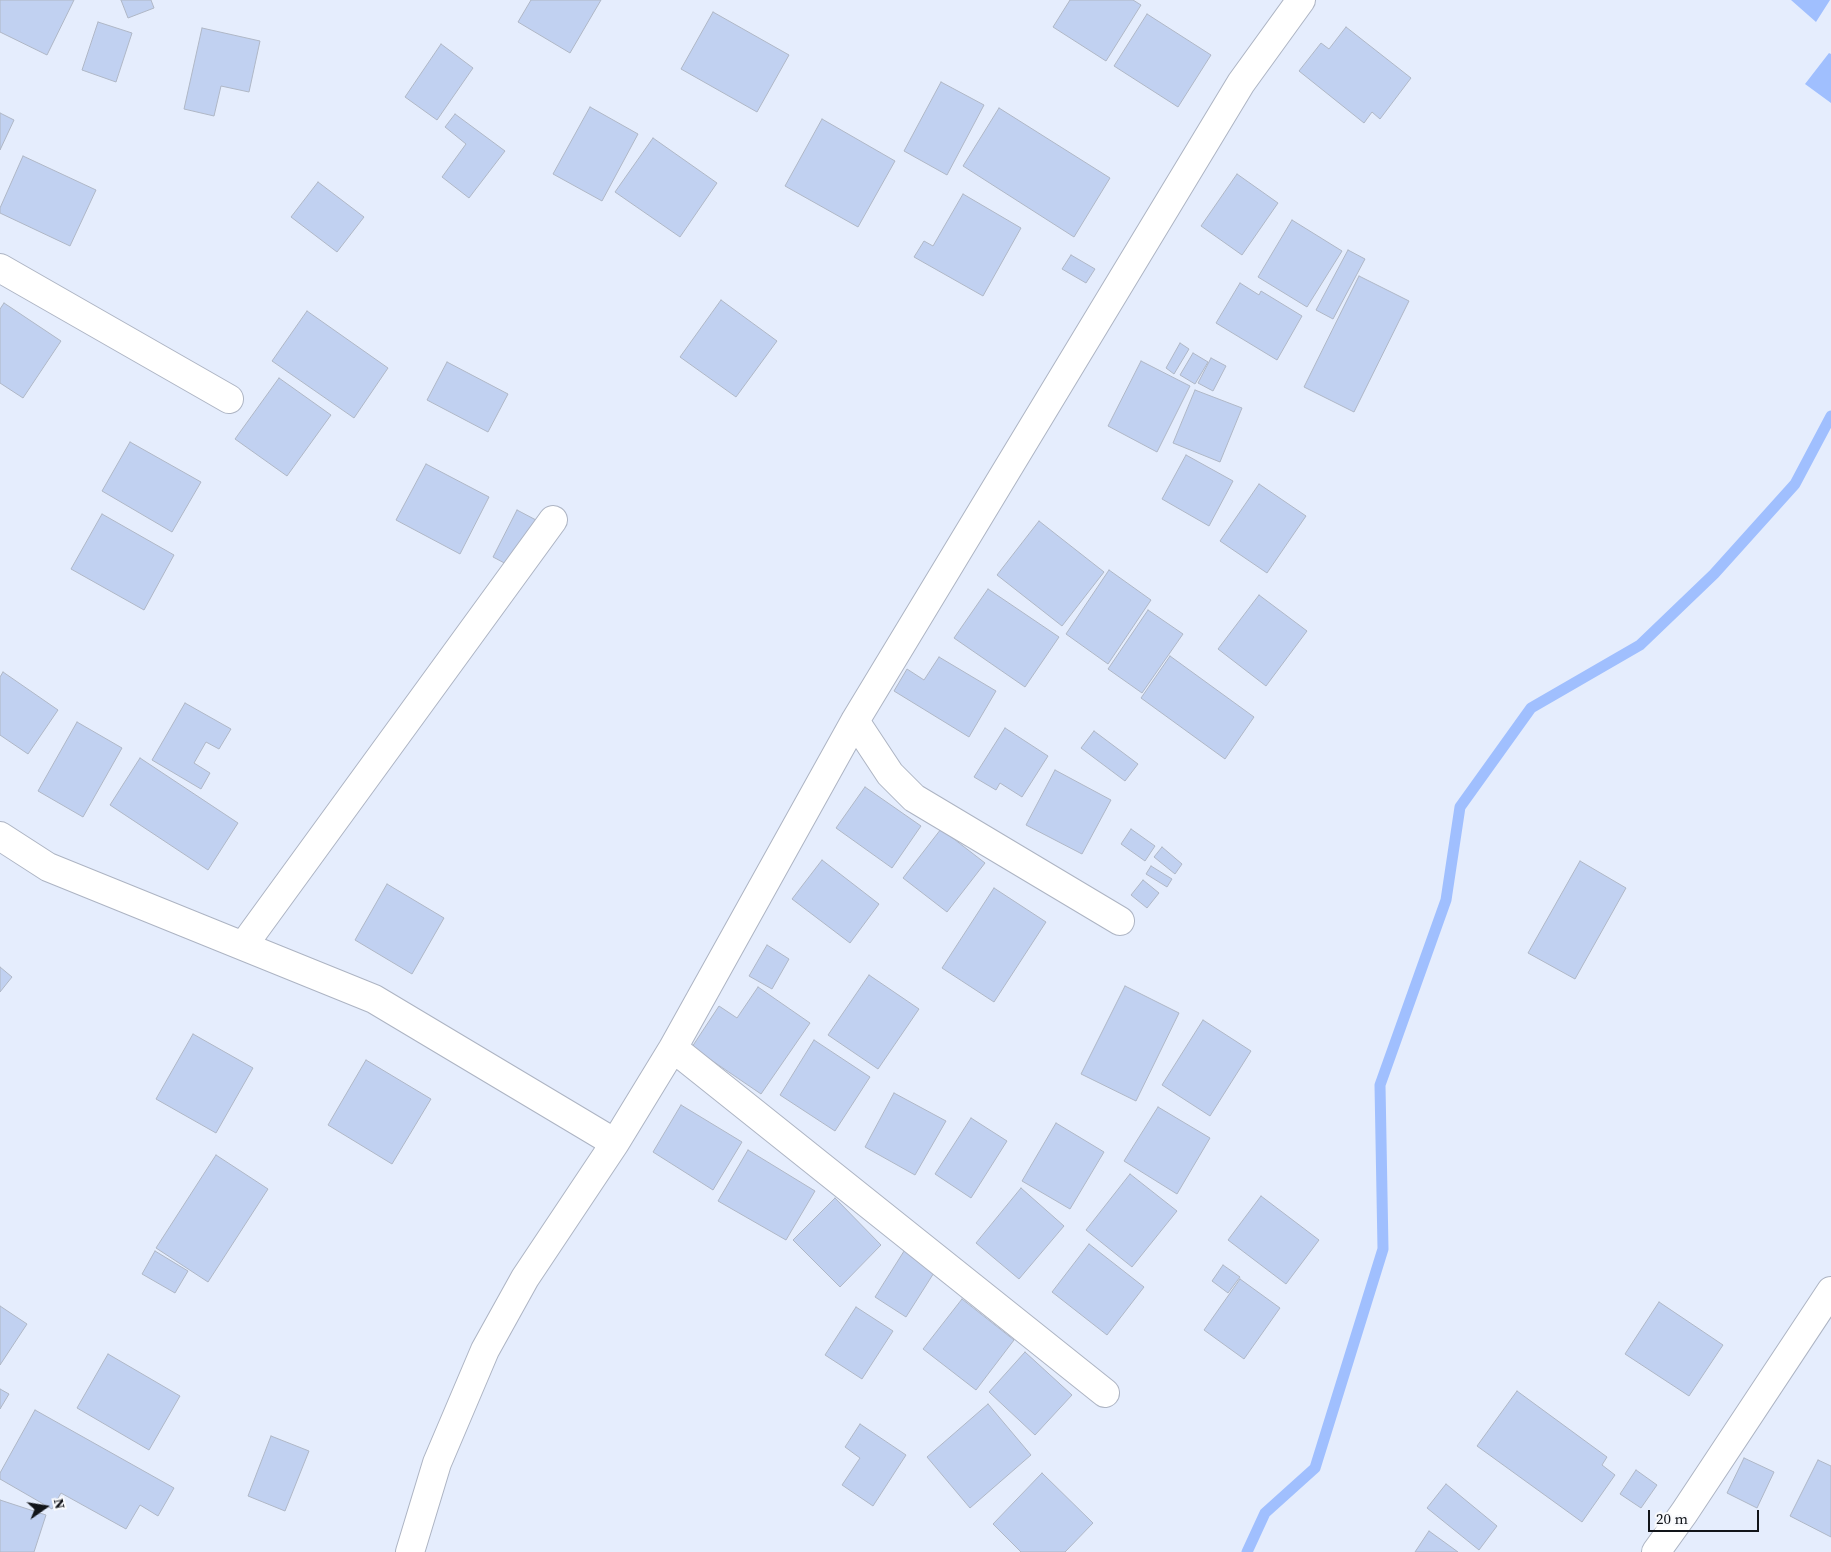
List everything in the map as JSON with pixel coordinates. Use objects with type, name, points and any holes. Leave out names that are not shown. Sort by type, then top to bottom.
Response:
[{"type":"street","points":[[410,1552],[437,1462],[486,1350],[525,1278],[614,1143],[673,1048],[855,721],[1241,84],[1301,0]]},
{"type":"street","points":[[0,268],[229,399]]},
{"type":"street","points":[[244,946],[553,520]]},
{"type":"street","points":[[855,721],[890,774],[914,798],[1120,921]]},
{"type":"street","points":[[0,836],[48,866],[374,999],[614,1143]]},
{"type":"street","points":[[673,1048],[1105,1393]]},
{"type":"street","points":[[1656,1552],[1828,1303]]},
{"type":"water","points":[[1791,0],[1830,0],[1816,22]]},
{"type":"water","points":[[1829,53],[1831,54],[1831,103],[1805,84]]},
{"type":"building","points":[[0,0],[74,0],[47,55],[0,32]]},
{"type":"building","points":[[121,0],[151,0],[154,8],[128,18]]},
{"type":"building","points":[[531,0],[601,0],[570,53],[518,22]]},
{"type":"building","points":[[1070,0],[1133,0],[1141,5],[1106,61],[1053,27]]},
{"type":"building","points":[[713,12],[789,55],[757,112],[681,69]]},
{"type":"building","points":[[1147,14],[1211,55],[1178,107],[1114,66]]},
{"type":"building","points":[[98,22],[132,33],[116,82],[82,70]]},
{"type":"building","points":[[1346,27],[1411,78],[1380,119],[1372,112],[1364,123],[1299,71],[1321,43],[1329,49]]},
{"type":"building","points":[[202,28],[260,41],[249,92],[221,86],[214,116],[184,109]]},
{"type":"building","points":[[441,44],[473,68],[437,120],[405,97]]},
{"type":"building","points":[[941,82],[984,105],[947,175],[904,151]]},
{"type":"building","points":[[590,107],[638,134],[602,201],[553,174]]},
{"type":"building","points":[[999,108],[1110,178],[1074,237],[963,166]]},
{"type":"building","points":[[0,113],[14,120],[0,150]]},
{"type":"building","points":[[455,114],[505,151],[469,198],[442,177],[466,144],[445,127]]},
{"type":"building","points":[[822,119],[895,161],[858,227],[785,186]]},
{"type":"building","points":[[653,138],[717,183],[680,237],[615,192]]},
{"type":"building","points":[[23,156],[96,190],[70,246],[0,213],[0,208]]},
{"type":"building","points":[[1237,174],[1278,203],[1242,255],[1201,226]]},
{"type":"building","points":[[318,182],[364,217],[337,252],[291,217]]},
{"type":"building","points":[[963,194],[1021,228],[983,296],[914,257],[924,241],[933,246]]},
{"type":"building","points":[[1292,220],[1342,251],[1307,307],[1258,277]]},
{"type":"building","points":[[1348,250],[1365,259],[1333,319],[1316,310]]},
{"type":"building","points":[[1071,255],[1095,269],[1086,283],[1062,269]]},
{"type":"building","points":[[1359,276],[1409,301],[1354,412],[1304,387]]},
{"type":"building","points":[[1240,283],[1259,295],[1261,291],[1302,316],[1277,360],[1216,323]]},
{"type":"building","points":[[721,300],[777,341],[736,397],[680,357]]},
{"type":"building","points":[[4,303],[61,341],[23,398],[0,383],[0,309]]},
{"type":"building","points":[[307,311],[388,368],[354,418],[272,361]]},
{"type":"building","points":[[1180,343],[1189,349],[1174,374],[1166,368]]},
{"type":"building","points":[[1193,353],[1208,362],[1195,384],[1180,375]]},
{"type":"building","points":[[1211,358],[1226,366],[1213,391],[1198,383]]},
{"type":"building","points":[[1141,361],[1190,386],[1157,452],[1108,426]]},
{"type":"building","points":[[447,362],[508,394],[488,432],[427,400]]},
{"type":"building","points":[[279,378],[331,415],[287,476],[235,439]]},
{"type":"building","points":[[1195,390],[1242,408],[1220,462],[1173,443]]},
{"type":"building","points":[[130,442],[201,482],[172,532],[102,491]]},
{"type":"building","points":[[1186,455],[1233,481],[1209,526],[1162,499]]},
{"type":"building","points":[[426,464],[489,497],[460,554],[396,520]]},
{"type":"building","points":[[1259,484],[1306,516],[1267,573],[1220,541]]},
{"type":"building","points":[[517,510],[536,520],[512,567],[493,557]]},
{"type":"building","points":[[102,514],[174,555],[144,610],[71,569]]},
{"type":"building","points":[[1039,521],[1104,572],[1062,626],[997,575]]},
{"type":"building","points":[[1109,570],[1151,600],[1108,664],[1066,634]]},
{"type":"building","points":[[988,589],[1059,637],[1025,687],[954,638]]},
{"type":"building","points":[[1259,595],[1307,631],[1266,686],[1218,649]]},
{"type":"building","points":[[1148,610],[1183,634],[1142,693],[1108,669]]},
{"type":"building","points":[[1170,656],[1254,717],[1225,759],[1141,698]]},
{"type":"building","points":[[939,657],[996,691],[969,737],[894,691],[907,669],[924,680]]},
{"type":"building","points":[[3,672],[58,710],[28,754],[0,735],[0,677]]},
{"type":"building","points":[[185,703],[231,729],[219,749],[206,742],[194,763],[210,773],[201,789],[152,760]]},
{"type":"building","points":[[77,722],[122,748],[83,817],[38,791]]},
{"type":"building","points":[[1005,728],[1048,756],[1022,797],[1000,783],[996,790],[974,777]]},
{"type":"building","points":[[1094,731],[1138,764],[1125,781],[1081,748]]},
{"type":"building","points":[[140,758],[238,823],[208,870],[110,805]]},
{"type":"building","points":[[1055,770],[1111,800],[1082,854],[1026,825]]},
{"type":"building","points":[[865,787],[921,826],[892,868],[836,828]]},
{"type":"building","points":[[941,829],[985,863],[947,912],[903,878]]},
{"type":"building","points":[[1131,829],[1155,846],[1145,861],[1121,844]]},
{"type":"building","points":[[1162,847],[1182,864],[1175,874],[1154,857]]},
{"type":"building","points":[[822,860],[879,904],[850,943],[792,899]]},
{"type":"building","points":[[1580,861],[1626,888],[1575,979],[1528,953]]},
{"type":"building","points":[[1151,866],[1172,879],[1167,887],[1146,874]]},
{"type":"building","points":[[1143,880],[1159,893],[1147,908],[1131,895]]},
{"type":"building","points":[[387,884],[444,918],[412,974],[355,940]]},
{"type":"building","points":[[994,888],[1046,922],[994,1002],[942,968]]},
{"type":"building","points":[[767,945],[789,959],[772,989],[749,976]]},
{"type":"building","points":[[0,967],[12,977],[0,992]]},
{"type":"building","points":[[869,975],[919,1009],[878,1069],[828,1035]]},
{"type":"building","points":[[1125,986],[1179,1013],[1136,1101],[1081,1074]]},
{"type":"building","points":[[758,987],[810,1023],[761,1094],[692,1047],[719,1006],[737,1018]]},
{"type":"building","points":[[1203,1020],[1251,1051],[1210,1116],[1162,1085]]},
{"type":"building","points":[[193,1034],[253,1068],[216,1133],[156,1099]]},
{"type":"building","points":[[814,1040],[870,1077],[835,1131],[780,1095]]},
{"type":"building","points":[[366,1060],[431,1099],[392,1164],[328,1125]]},
{"type":"building","points":[[894,1093],[946,1121],[915,1175],[865,1147]]},
{"type":"building","points":[[681,1105],[742,1142],[713,1190],[653,1152]]},
{"type":"building","points":[[1158,1107],[1210,1138],[1177,1194],[1124,1161]]},
{"type":"building","points":[[971,1118],[1007,1141],[971,1198],[935,1174]]},
{"type":"building","points":[[1056,1123],[1104,1152],[1070,1209],[1022,1181]]},
{"type":"building","points":[[748,1150],[815,1191],[786,1240],[718,1201]]},
{"type":"building","points":[[216,1155],[268,1189],[208,1282],[156,1248]]},
{"type":"building","points":[[1130,1174],[1177,1211],[1132,1267],[1086,1230]]},
{"type":"building","points":[[1021,1188],[1064,1226],[1019,1279],[976,1243]]},
{"type":"building","points":[[1261,1196],[1319,1240],[1286,1284],[1228,1240]]},
{"type":"building","points":[[835,1198],[881,1245],[840,1287],[793,1240]]},
{"type":"building","points":[[1089,1244],[1144,1287],[1107,1335],[1052,1292]]},
{"type":"building","points":[[906,1248],[937,1268],[906,1317],[875,1297]]},
{"type":"building","points":[[155,1251],[188,1271],[175,1293],[142,1274]]},
{"type":"building","points":[[1223,1265],[1240,1277],[1228,1293],[1212,1281]]},
{"type":"building","points":[[1240,1279],[1280,1308],[1244,1359],[1204,1330]]},
{"type":"building","points":[[962,1299],[1014,1340],[976,1390],[923,1349]]},
{"type":"building","points":[[1659,1302],[1723,1345],[1689,1396],[1625,1354]]},
{"type":"building","points":[[0,1306],[27,1324],[0,1365]]},
{"type":"building","points":[[856,1307],[893,1331],[862,1379],[825,1355]]},
{"type":"building","points":[[1025,1352],[1072,1395],[1035,1435],[989,1392]]},
{"type":"building","points":[[108,1354],[180,1396],[149,1450],[77,1408]]},
{"type":"building","points":[[0,1389],[9,1394],[0,1409]]},
{"type":"building","points":[[1517,1391],[1607,1457],[1602,1465],[1615,1475],[1582,1522],[1477,1446]]},
{"type":"building","points":[[988,1404],[1031,1455],[970,1508],[927,1457]]},
{"type":"building","points":[[35,1410],[174,1488],[158,1516],[140,1505],[126,1529],[61,1493],[52,1509],[0,1479],[0,1473]]},
{"type":"building","points":[[860,1424],[906,1455],[873,1506],[842,1485],[860,1458],[845,1447]]},
{"type":"building","points":[[271,1436],[309,1451],[285,1511],[248,1496]]},
{"type":"building","points":[[1744,1458],[1774,1472],[1757,1508],[1727,1493]]},
{"type":"building","points":[[1818,1460],[1831,1466],[1831,1537],[1790,1516]]},
{"type":"building","points":[[1636,1470],[1657,1485],[1641,1508],[1620,1494]]},
{"type":"building","points":[[1042,1473],[1093,1523],[1065,1552],[1021,1552],[993,1524]]},
{"type":"building","points":[[1446,1484],[1497,1526],[1479,1550],[1427,1508]]},
{"type":"building","points":[[0,1500],[46,1515],[34,1552],[0,1552]]},
{"type":"building","points":[[1429,1531],[1458,1552],[1415,1552]]},
{"type":"waterway","points":[[1247,1552],[1265,1513],[1315,1468],[1383,1249],[1380,1085],[1446,900],[1460,807],[1531,708],[1640,645],[1714,574],[1795,484],[1831,416]]}]
